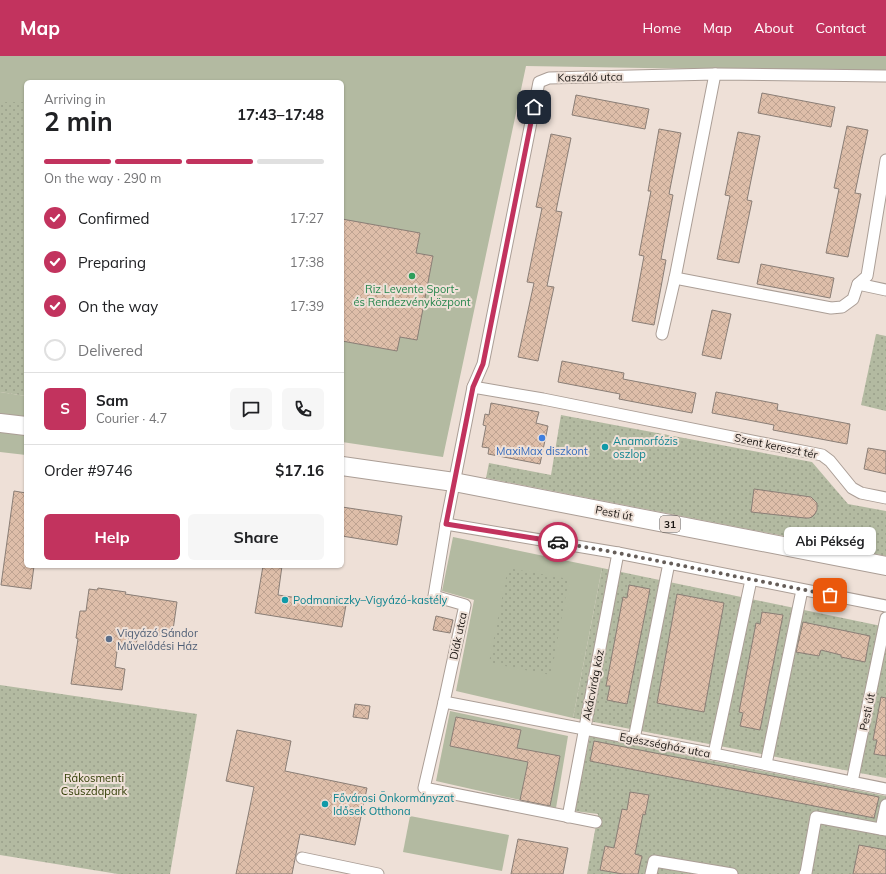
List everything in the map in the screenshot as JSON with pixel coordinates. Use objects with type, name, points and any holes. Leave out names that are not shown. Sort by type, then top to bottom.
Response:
[{"type":"main road","points":[[0,424],[24,426]]},
{"type":"main road","name":"Pesti út","points":[[344,466],[454,482],[886,566]]},
{"type":"street","name":"Kaszáló utca","points":[[454,482],[473,387],[483,364],[539,82],[548,78],[715,74],[886,76]]},
{"type":"street","points":[[662,334],[715,74]]},
{"type":"street","points":[[674,278],[831,308],[842,307],[853,299],[858,284],[867,276],[886,160]]},
{"type":"street","points":[[858,284],[886,290]]},
{"type":"street","name":"Szent kereszt tér","points":[[473,387],[543,399],[822,455],[830,461],[852,488],[861,493],[886,498]]},
{"type":"street","name":"Diák utca","points":[[454,482],[434,596],[465,605],[424,788],[568,816]]},
{"type":"street","points":[[446,524],[618,553],[886,606]]},
{"type":"street","name":"Akácvirág köz","points":[[568,816],[618,553]]},
{"type":"street","points":[[634,739],[669,563]]},
{"type":"street","points":[[714,754],[751,580]]},
{"type":"street","points":[[766,764],[802,590]]},
{"type":"street","name":"Pesti út","points":[[852,782],[886,618]]},
{"type":"street","name":"Egészségház utca","points":[[444,702],[766,764],[886,789]]},
{"type":"street","points":[[805,874],[816,817],[884,830],[886,805]]},
{"type":"street","points":[[568,816],[596,822]]},
{"type":"street","points":[[302,858],[378,874]]},
{"type":"street","points":[[652,874],[654,860],[732,874]]},
{"type":"green space","name":"Riz Levente Sport- és Rendezvényközpont","points":[[0,56],[886,56],[886,72],[526,66],[443,457],[344,442],[344,80],[24,80],[24,102],[0,102]]},
{"type":"green space","points":[[0,102],[24,102],[24,396],[0,392]]},
{"type":"green space","points":[[876,334],[886,336],[886,411],[861,405]]},
{"type":"green space","points":[[0,392],[24,396],[24,455],[0,452]]},
{"type":"green space","points":[[561,415],[812,462],[848,504],[886,511],[886,556],[486,478],[489,463],[551,475]]},
{"type":"green space","points":[[453,537],[602,568],[573,718],[456,691],[474,600],[442,591]]},
{"type":"green space","points":[[508,568],[569,579],[551,675],[489,663]]},
{"type":"green space","points":[[602,568],[886,627],[886,778],[573,718]]},
{"type":"green space","name":"Rákosmenti Csúszdapark","points":[[0,685],[197,714],[170,874],[118,874],[0,855]]},
{"type":"green space","points":[[450,711],[568,736],[556,808],[436,781]]},
{"type":"green space","points":[[590,736],[886,796],[886,874],[587,874],[598,814],[574,811]]},
{"type":"green space","points":[[410,816],[509,835],[502,871],[403,852]]},
{"type":"building","points":[[762,93],[835,107],[831,127],[758,113]]},
{"type":"building","points":[[576,95],[649,109],[645,129],[572,115]]},
{"type":"building","points":[[847,126],[868,130],[855,193],[861,194],[848,257],[826,253],[839,189],[834,188]]},
{"type":"building","points":[[659,129],[681,133],[669,194],[673,195],[661,259],[666,260],[654,325],[632,321],[644,256],[639,255],[651,191],[648,191]]},
{"type":"building","points":[[738,132],[760,136],[747,200],[752,201],[739,263],[717,259],[730,196],[725,195]]},
{"type":"building","points":[[551,134],[571,138],[556,211],[562,212],[547,286],[554,287],[538,361],[518,357],[534,283],[527,282],[542,208],[536,207]]},
{"type":"building","name":"Riz Levente Sport- és Rendezvényközpont","points":[[344,219],[420,233],[416,253],[433,256],[417,340],[400,337],[397,351],[344,341]]},
{"type":"building","points":[[761,264],[834,278],[830,298],[757,284]]},
{"type":"building","points":[[712,310],[731,314],[721,359],[702,355]]},
{"type":"building","points":[[562,361],[624,373],[623,379],[696,393],[692,413],[619,399],[620,394],[558,382]]},
{"type":"building","points":[[716,392],[778,404],[777,410],[850,424],[847,444],[773,430],[774,425],[712,413]]},
{"type":"building","points":[[491,403],[539,412],[536,423],[548,426],[540,464],[488,454],[489,448],[482,447],[486,426],[483,425],[485,414],[489,415]]},
{"type":"building","points":[[868,448],[886,451],[886,474],[864,469]]},
{"type":"building","points":[[754,489],[811,497],[817,503],[817,510],[812,517],[809,518],[751,512]]},
{"type":"building","points":[[14,491],[24,493],[24,568],[34,568],[31,589],[1,585]]},
{"type":"building","points":[[344,507],[402,516],[397,545],[344,536]]},
{"type":"building","name":"Podmaniczky–Vigyázó-kastély","points":[[263,568],[282,568],[278,595],[346,605],[342,627],[255,613]]},
{"type":"building","points":[[629,585],[650,589],[627,704],[607,700],[610,686],[606,686],[623,597],[627,598]]},
{"type":"building","name":"Vigyázó Sándor Művelődési Ház","points":[[98,588],[177,602],[172,637],[138,632],[136,646],[118,644],[115,667],[125,669],[122,690],[71,684],[78,639],[76,638],[80,611],[86,611],[89,589],[97,590]]},
{"type":"building","points":[[677,594],[724,603],[704,712],[657,703]]},
{"type":"building","points":[[762,612],[783,615],[760,730],[740,726],[743,713],[739,712],[756,623],[760,624]]},
{"type":"building","points":[[436,616],[453,620],[450,633],[433,630]]},
{"type":"building","points":[[803,622],[870,636],[865,662],[841,657],[841,655],[821,650],[819,656],[796,652]]},
{"type":"building","points":[[881,697],[886,698],[886,756],[874,754],[877,740],[873,740]]},
{"type":"building","points":[[355,704],[370,706],[368,719],[353,717]]},
{"type":"building","points":[[456,717],[521,730],[517,748],[560,756],[550,806],[520,800],[528,762],[450,746]]},
{"type":"building","name":"Fővárosi Önkormányzat Idősek Otthona","points":[[237,730],[291,741],[285,771],[367,788],[355,845],[300,834],[292,874],[236,874],[254,787],[226,781]]},
{"type":"building","points":[[594,741],[879,797],[874,818],[590,761]]},
{"type":"building","points":[[630,792],[649,795],[645,815],[643,814],[635,854],[642,856],[638,874],[623,874],[600,870],[605,846],[614,848],[622,809],[627,810]]},
{"type":"building","points":[[518,839],[568,848],[563,874],[511,874]]},
{"type":"building","points":[[859,845],[886,850],[886,874],[853,874]]},
{"type":"way so far","points":[[558,542],[830,595]]},
{"type":"place","name":"Riz Levente Sport- és Rendezvényközpont","points":[[412,276]]},
{"type":"place","name":"MaxiMax diszkont","points":[[542,438]]},
{"type":"place","name":"Anamorfózis oszlop","points":[[605,447]]},
{"type":"place","name":"Abi Pékség","points":[[830,595]]},
{"type":"place","name":"Podmaniczky–Vigyázó-kastély","points":[[285,600]]},
{"type":"place","name":"Vigyázó Sándor Művelődési Ház","points":[[109,639]]},
{"type":"place","name":"Fővárosi Önkormányzat Idősek Otthona","points":[[325,804]]},
{"type":"route","points":[[534,107],[483,364],[473,387],[446,524],[558,542]]}]
